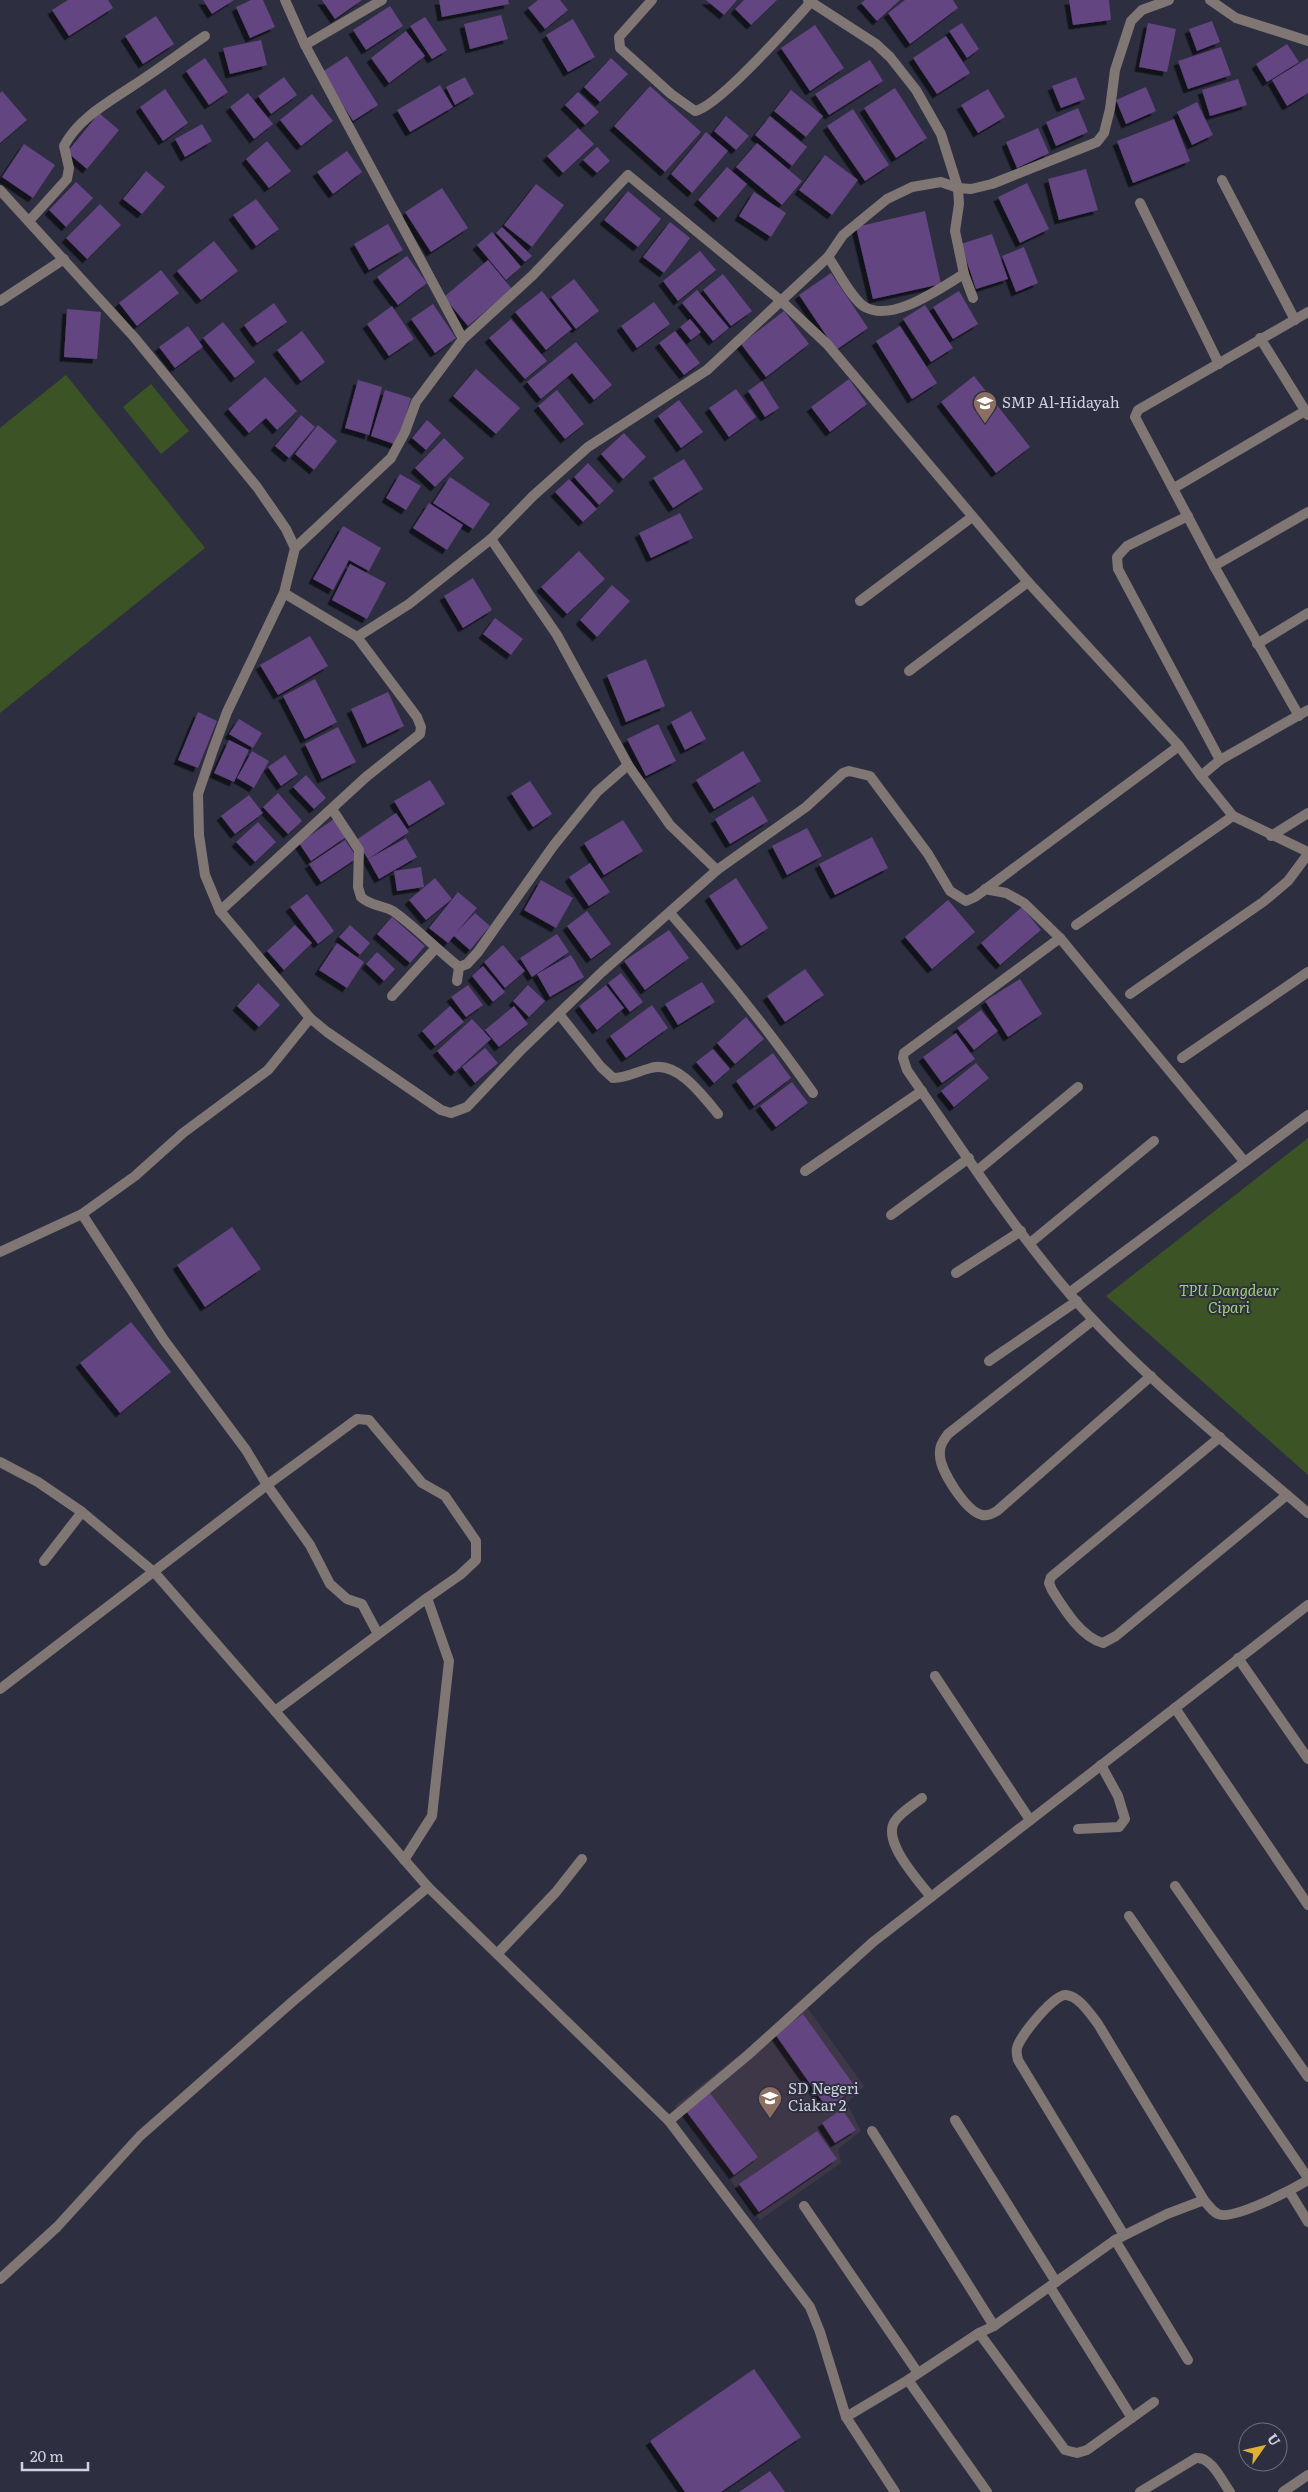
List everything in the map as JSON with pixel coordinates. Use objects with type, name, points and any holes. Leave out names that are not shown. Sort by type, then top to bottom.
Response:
[{"type":"street","points":[[284,0],[304,45],[464,339]]},
{"type":"street","points":[[304,45],[382,0]]},
{"type":"street","points":[[652,0],[619,38],[620,48],[670,94],[695,110],[704,108],[722,93],[768,49],[809,1],[876,44],[900,68],[942,134],[958,188],[959,204],[955,231],[964,274],[973,298]]},
{"type":"street","points":[[357,637],[409,604],[491,539],[533,496],[588,447],[640,411],[707,370],[828,257],[843,234],[887,199],[912,188],[941,182],[958,188],[971,189],[992,184],[1097,142],[1104,133],[1110,109],[1115,70],[1131,22],[1142,10],[1169,0]]},
{"type":"street","points":[[1210,0],[1236,18],[1308,41]]},
{"type":"street","points":[[30,220],[67,179],[69,168],[64,146],[79,127],[108,100],[129,89],[205,36]]},
{"type":"street","points":[[1130,994],[1269,897],[1288,881],[1308,853],[1233,816],[1179,746],[1028,582],[827,344],[780,300],[628,176],[533,275],[464,339],[416,402],[405,432],[391,458],[295,548],[284,593],[227,712],[198,794],[198,835],[205,876],[220,911],[310,1018],[327,1032],[420,1096],[441,1110],[451,1113],[467,1107],[520,1051],[602,972],[717,870],[811,803],[842,773],[850,771],[870,776],[928,854],[950,890],[966,901],[975,898],[1179,746]]},
{"type":"street","points":[[1222,180],[1295,320]]},
{"type":"street","points":[[0,190],[30,220],[134,337],[256,487],[286,529],[295,548]]},
{"type":"street","points":[[1140,203],[1219,364]]},
{"type":"street","points":[[828,257],[858,301],[865,308],[884,311],[910,305],[964,274]]},
{"type":"street","points":[[0,301],[64,258]]},
{"type":"street","points":[[1298,716],[1214,566],[1135,417],[1138,410],[1308,312]]},
{"type":"street","points":[[1174,488],[1307,413],[1260,338]]},
{"type":"street","points":[[1214,566],[1308,512]]},
{"type":"street","points":[[1188,516],[1127,546],[1116,557],[1118,569],[1220,760]]},
{"type":"street","points":[[860,602],[972,517]]},
{"type":"street","points":[[491,539],[557,635],[628,765],[670,825],[717,870]]},
{"type":"street","points":[[909,671],[1028,582]]},
{"type":"street","points":[[220,911],[366,777],[420,734],[421,727],[416,717],[357,637],[284,593]]},
{"type":"street","points":[[1257,644],[1308,613]]},
{"type":"street","points":[[1201,776],[1220,760],[1308,710]]},
{"type":"street","points":[[460,967],[467,964],[478,952],[554,845],[597,792],[628,765]]},
{"type":"street","points":[[332,809],[359,850],[358,887],[361,897],[377,906],[390,909],[408,922],[435,949],[460,967]]},
{"type":"street","points":[[1271,836],[1308,813]]},
{"type":"street","points":[[1076,925],[1233,816]]},
{"type":"street","points":[[985,889],[1006,893],[1024,903],[1060,938],[1244,1161]]},
{"type":"street","points":[[670,913],[736,989],[770,1032],[813,1093]]},
{"type":"street","points":[[1060,938],[904,1052],[902,1058],[907,1070],[1021,1231],[1069,1293],[1093,1320],[1151,1376],[1308,1513]]},
{"type":"street","points":[[392,996],[435,949]]},
{"type":"street","points":[[457,981],[460,967]]},
{"type":"street","points":[[1182,1058],[1308,972]]},
{"type":"street","points":[[559,1014],[601,1067],[613,1078],[621,1078],[652,1067],[663,1066],[677,1073],[704,1096],[718,1114]]},
{"type":"street","points":[[0,1252],[82,1214],[135,1176],[182,1133],[268,1070],[310,1018]]},
{"type":"street","points":[[978,1170],[1078,1087]]},
{"type":"street","points":[[805,1171],[922,1091]]},
{"type":"street","points":[[1069,1293],[1308,1115]]},
{"type":"street","points":[[1030,1243],[1154,1141]]},
{"type":"street","points":[[891,1215],[969,1158]]},
{"type":"street","points":[[82,1214],[164,1340],[246,1450],[267,1485],[310,1545],[330,1584],[347,1599],[362,1604],[378,1634]]},
{"type":"street","points":[[956,1273],[1021,1231]]},
{"type":"street","points":[[989,1360],[1077,1301]]},
{"type":"street","points":[[1093,1320],[948,1434],[942,1442],[940,1458],[946,1474],[966,1504],[980,1515],[987,1515],[997,1511],[1151,1376]]},
{"type":"street","points":[[0,1689],[357,1418],[369,1420],[422,1483],[445,1496],[476,1541],[476,1560],[460,1575],[275,1711]]},
{"type":"street","points":[[1220,1437],[1051,1577],[1049,1583],[1052,1590],[1086,1633],[1095,1641],[1103,1643],[1116,1636],[1287,1495]]},
{"type":"street","points":[[0,1462],[38,1482],[82,1512],[155,1573],[428,1887],[669,2120],[810,2307],[820,2332],[846,2417],[895,2492]]},
{"type":"street","points":[[44,1561],[82,1512]]},
{"type":"street","points":[[404,1860],[432,1816],[449,1661],[427,1598]]},
{"type":"street","points":[[669,2120],[748,2055],[874,1942],[1238,1658],[1307,1607]]},
{"type":"street","points":[[1238,1658],[1308,1759]]},
{"type":"street","points":[[935,1676],[1030,1820]]},
{"type":"street","points":[[1175,1708],[1308,1904]]},
{"type":"street","points":[[1078,1829],[1118,1827],[1125,1819],[1118,1796],[1101,1765]]},
{"type":"street","points":[[922,1798],[895,1820],[891,1829],[897,1852],[931,1897]]},
{"type":"street","points":[[498,1953],[556,1892],[582,1859]]},
{"type":"street","points":[[1175,1886],[1308,2077]]},
{"type":"street","points":[[0,2279],[57,2227],[140,2136],[292,2002],[428,1887]]},
{"type":"street","points":[[1129,1916],[1308,2179],[1280,2197],[1229,2215],[1217,2214],[1204,2200],[1098,2024],[1085,2008],[1071,1996],[1065,1995],[1050,2003],[1028,2031],[1017,2048],[1018,2060],[1188,2360]]},
{"type":"street","points":[[955,2120],[1132,2418]]},
{"type":"street","points":[[872,2131],[994,2326]]},
{"type":"street","points":[[1288,2192],[1308,2222]]},
{"type":"street","points":[[846,2417],[908,2380],[979,2333],[994,2326],[1120,2237],[1167,2214],[1204,2200]]},
{"type":"street","points":[[804,2206],[918,2373]]},
{"type":"street","points":[[979,2333],[1065,2450],[1077,2453],[1087,2450],[1154,2402]]},
{"type":"street","points":[[908,2380],[988,2492]]},
{"type":"street","points":[[1140,2492],[1196,2458],[1208,2460],[1230,2492]]},
{"type":"street","points":[[1283,2492],[1308,2475]]},
{"type":"shaded area","name":"SD Negeri Ciakar 2","points":[[804,2003],[864,2086],[847,2103],[861,2131],[838,2149],[841,2163],[760,2220],[675,2106]]},
{"type":"green space","points":[[66,375],[205,548],[0,713],[0,428]]},
{"type":"green space","points":[[151,384],[189,431],[161,454],[123,407]]},
{"type":"green space","name":"TPU Dangdeur Cipari","points":[[1308,1138],[1308,1475],[1106,1296]]},
{"type":"building","points":[[68,0],[108,0],[113,8],[69,36],[52,10]]},
{"type":"building","points":[[203,0],[234,0],[212,14]]},
{"type":"building","points":[[251,0],[263,0],[275,27],[250,38],[236,7]]},
{"type":"building","points":[[322,0],[362,0],[335,19]]},
{"type":"building","points":[[439,0],[508,0],[509,4],[442,17]]},
{"type":"building","points":[[538,0],[560,0],[568,10],[545,29],[528,8]]},
{"type":"building","points":[[706,0],[737,0],[724,15]]},
{"type":"building","points":[[744,0],[777,0],[751,25],[735,9]]},
{"type":"building","points":[[865,0],[900,0],[877,21],[861,3]]},
{"type":"building","points":[[905,0],[953,0],[958,8],[910,44],[888,13]]},
{"type":"building","points":[[1069,0],[1109,0],[1111,20],[1073,25]]},
{"type":"building","points":[[390,6],[403,26],[366,50],[353,30]]},
{"type":"building","points":[[501,15],[508,39],[470,49],[464,24]]},
{"type":"building","points":[[156,16],[174,44],[143,64],[125,36]]},
{"type":"building","points":[[425,17],[447,50],[432,59],[410,26]]},
{"type":"building","points":[[573,19],[595,57],[568,72],[546,35]]},
{"type":"building","points":[[1212,21],[1220,42],[1197,51],[1189,29]]},
{"type":"building","points":[[962,23],[979,49],[967,58],[949,31]]},
{"type":"building","points":[[1148,23],[1176,29],[1167,72],[1139,67]]},
{"type":"building","points":[[815,25],[844,68],[810,91],[781,48]]},
{"type":"building","points":[[406,31],[425,56],[389,83],[371,58]]},
{"type":"building","points":[[946,36],[970,73],[937,94],[913,58]]},
{"type":"building","points":[[261,40],[267,65],[230,74],[223,48]]},
{"type":"building","points":[[1287,44],[1299,62],[1267,82],[1256,64]]},
{"type":"building","points":[[1221,47],[1231,75],[1188,89],[1178,61]]},
{"type":"building","points":[[347,56],[378,105],[353,121],[322,72]]},
{"type":"building","points":[[205,58],[228,92],[209,105],[186,71]]},
{"type":"building","points":[[611,58],[628,74],[600,102],[584,87]]},
{"type":"building","points":[[1308,58],[1308,93],[1287,106],[1272,80]]},
{"type":"building","points":[[870,60],[883,81],[829,115],[815,94]]},
{"type":"building","points":[[284,77],[297,95],[271,114],[258,96]]},
{"type":"building","points":[[465,77],[474,94],[455,105],[446,87]]},
{"type":"building","points":[[1076,77],[1085,99],[1061,108],[1052,86]]},
{"type":"building","points":[[1238,79],[1247,105],[1210,116],[1202,90]]},
{"type":"building","points":[[440,85],[453,107],[410,132],[397,110]]},
{"type":"building","points":[[650,86],[701,132],[665,172],[614,126]]},
{"type":"building","points":[[1146,87],[1156,111],[1126,124],[1116,100]]},
{"type":"building","points":[[895,88],[927,138],[896,158],[864,108]]},
{"type":"building","points":[[165,89],[188,123],[163,141],[140,107]]},
{"type":"building","points":[[988,89],[1005,117],[978,133],[961,105]]},
{"type":"building","points":[[791,90],[823,116],[806,137],[774,111]]},
{"type":"building","points":[[2,91],[27,120],[0,143],[0,93]]},
{"type":"building","points":[[578,92],[599,112],[585,125],[565,105]]},
{"type":"building","points":[[248,93],[273,124],[254,139],[230,107]]},
{"type":"building","points":[[312,94],[333,121],[301,146],[280,120]]},
{"type":"building","points":[[1197,102],[1213,135],[1192,145],[1177,112]]},
{"type":"building","points":[[1078,108],[1088,132],[1056,146],[1046,122]]},
{"type":"building","points":[[853,109],[889,165],[865,181],[827,126]]},
{"type":"building","points":[[99,113],[119,130],[87,169],[67,152]]},
{"type":"building","points":[[726,116],[749,136],[736,150],[714,131]]},
{"type":"building","points":[[770,116],[807,147],[792,166],[755,135]]},
{"type":"building","points":[[1174,119],[1190,161],[1133,183],[1117,141]]},
{"type":"building","points":[[202,124],[212,141],[185,157],[175,139]]},
{"type":"building","points":[[578,128],[594,144],[563,173],[547,156]]},
{"type":"building","points":[[1038,128],[1049,153],[1017,168],[1006,142]]},
{"type":"building","points":[[706,132],[728,151],[692,193],[671,174]]},
{"type":"building","points":[[267,141],[291,171],[269,188],[246,159]]},
{"type":"building","points":[[757,143],[802,181],[782,205],[736,167]]},
{"type":"building","points":[[24,144],[55,165],[33,198],[2,177]]},
{"type":"building","points":[[597,147],[610,161],[597,173],[583,160]]},
{"type":"building","points":[[347,151],[362,172],[333,194],[317,172]]},
{"type":"building","points":[[825,155],[858,180],[832,215],[799,190]]},
{"type":"building","points":[[727,167],[747,184],[718,218],[698,200]]},
{"type":"building","points":[[1086,169],[1098,210],[1059,220],[1048,179]]},
{"type":"building","points":[[146,171],[165,187],[142,214],[123,199]]},
{"type":"building","points":[[76,182],[93,198],[66,227],[49,210]]},
{"type":"building","points":[[1027,183],[1049,229],[1020,243],[998,197]]},
{"type":"building","points":[[536,184],[564,205],[532,247],[504,225]]},
{"type":"building","points":[[442,188],[468,228],[431,252],[405,212]]},
{"type":"building","points":[[628,191],[661,219],[638,247],[604,220]]},
{"type":"building","points":[[754,192],[786,213],[771,237],[739,216]]},
{"type":"building","points":[[256,199],[279,229],[256,246],[233,215]]},
{"type":"building","points":[[100,204],[121,225],[87,259],[66,238]]},
{"type":"building","points":[[925,211],[941,284],[873,299],[856,227]]},
{"type":"building","points":[[670,222],[690,238],[664,273],[643,257]]},
{"type":"building","points":[[388,224],[403,250],[369,270],[354,244]]},
{"type":"building","points":[[502,227],[532,256],[525,262],[496,233]]},
{"type":"building","points":[[492,232],[521,267],[506,280],[477,245]]},
{"type":"building","points":[[992,234],[1008,279],[976,289],[961,244]]},
{"type":"building","points":[[214,241],[238,271],[201,300],[177,271]]},
{"type":"building","points":[[1024,247],[1038,283],[1016,292],[1002,256]]},
{"type":"building","points":[[700,251],[716,270],[678,301],[663,281]]},
{"type":"building","points":[[407,256],[427,283],[398,305],[377,277]]},
{"type":"building","points":[[488,260],[512,289],[468,326],[444,297]]},
{"type":"building","points":[[161,270],[179,293],[137,326],[119,303]]},
{"type":"building","points":[[831,273],[868,328],[836,350],[799,295]]},
{"type":"building","points":[[723,274],[752,311],[731,326],[703,290]]},
{"type":"building","points":[[574,279],[599,311],[576,329],[551,297]]},
{"type":"building","points":[[697,290],[729,328],[713,341],[682,303]]},
{"type":"building","points":[[542,291],[572,329],[546,350],[515,312]]},
{"type":"building","points":[[959,291],[978,324],[953,339],[933,307]]},
{"type":"building","points":[[654,302],[670,324],[637,348],[621,326]]},
{"type":"building","points":[[274,303],[287,322],[257,343],[244,325]]},
{"type":"building","points":[[433,304],[456,338],[435,353],[411,319]]},
{"type":"building","points":[[925,305],[953,348],[931,362],[903,319]]},
{"type":"building","points":[[392,306],[414,339],[389,356],[367,324]]},
{"type":"building","points":[[67,309],[101,312],[97,359],[64,357]]},
{"type":"building","points":[[784,311],[809,344],[766,377],[741,344]]},
{"type":"building","points":[[511,319],[547,361],[525,379],[489,338]]},
{"type":"building","points":[[690,319],[701,332],[691,340],[680,327]]},
{"type":"building","points":[[223,322],[255,362],[235,378],[203,338]]},
{"type":"building","points":[[188,326],[203,347],[175,368],[159,347]]},
{"type":"building","points":[[900,326],[937,383],[912,399],[876,341]]},
{"type":"building","points":[[302,331],[325,362],[301,381],[277,350]]},
{"type":"building","points":[[675,331],[700,363],[684,375],[659,343]]},
{"type":"building","points":[[576,342],[612,385],[594,400],[572,373],[541,399],[527,382]]},
{"type":"building","points":[[476,369],[520,408],[496,434],[453,396]]},
{"type":"building","name":"SMP Al-Hidayah","points":[[974,376],[1030,447],[996,473],[941,402]]},
{"type":"building","points":[[265,377],[297,411],[277,430],[266,418],[249,433],[228,409]]},
{"type":"building","points":[[849,379],[867,404],[830,432],[811,407]]},
{"type":"building","points":[[358,380],[382,387],[369,435],[345,428]]},
{"type":"building","points":[[762,381],[779,408],[765,417],[748,391]]},
{"type":"building","points":[[736,389],[756,417],[729,437],[709,408]]},
{"type":"building","points":[[385,390],[411,398],[397,445],[371,436]]},
{"type":"building","points":[[557,390],[584,424],[565,439],[538,406]]},
{"type":"building","points":[[679,400],[703,432],[681,448],[658,416]]},
{"type":"building","points":[[301,415],[315,427],[289,458],[275,446]]},
{"type":"building","points":[[427,420],[441,433],[426,450],[412,438]]},
{"type":"building","points":[[318,425],[337,441],[314,470],[295,454]]},
{"type":"building","points":[[624,433],[646,457],[623,479],[601,454]]},
{"type":"building","points":[[444,438],[464,458],[435,487],[415,468]]},
{"type":"building","points":[[684,459],[703,489],[673,508],[653,478]]},
{"type":"building","points":[[588,463],[614,491],[599,505],[574,477]]},
{"type":"building","points":[[400,474],[421,486],[406,510],[386,498]]},
{"type":"building","points":[[450,477],[490,504],[473,529],[433,503]]},
{"type":"building","points":[[569,479],[597,509],[583,522],[555,492]]},
{"type":"building","points":[[429,503],[463,525],[447,550],[413,528]]},
{"type":"building","points":[[680,513],[693,538],[651,558],[639,533]]},
{"type":"building","points":[[343,526],[381,548],[369,571],[349,560],[333,590],[313,579]]},
{"type":"building","points":[[579,551],[605,579],[567,614],[541,587]]},
{"type":"building","points":[[350,564],[386,583],[367,619],[332,600]]},
{"type":"building","points":[[473,578],[492,610],[463,628],[444,596]]},
{"type":"building","points":[[612,585],[630,601],[597,637],[580,620]]},
{"type":"building","points":[[495,618],[523,639],[511,655],[483,634]]},
{"type":"building","points":[[310,636],[328,666],[278,695],[260,665]]},
{"type":"building","points":[[646,659],[665,706],[626,722],[607,675]]},
{"type":"building","points":[[315,679],[337,722],[305,739],[283,696]]},
{"type":"building","points":[[388,692],[404,726],[367,744],[351,709]]},
{"type":"building","points":[[691,711],[706,739],[685,750],[671,722]]},
{"type":"building","points":[[198,712],[217,721],[198,768],[178,760]]},
{"type":"building","points":[[239,719],[262,733],[253,748],[229,734]]},
{"type":"building","points":[[658,724],[676,761],[646,776],[627,739]]},
{"type":"building","points":[[338,727],[356,762],[322,779],[305,744]]},
{"type":"building","points":[[229,740],[249,750],[234,782],[214,773]]},
{"type":"building","points":[[252,751],[269,761],[254,788],[237,778]]},
{"type":"building","points":[[743,751],[761,781],[714,809],[696,780]]},
{"type":"building","points":[[285,755],[298,774],[281,786],[268,767]]},
{"type":"building","points":[[306,775],[326,798],[314,809],[293,787]]},
{"type":"building","points":[[430,780],[445,804],[409,826],[394,801]]},
{"type":"building","points":[[530,781],[552,814],[533,827],[511,793]]},
{"type":"building","points":[[278,793],[302,821],[288,834],[263,807]]},
{"type":"building","points":[[249,795],[263,813],[235,834],[221,816]]},
{"type":"building","points":[[753,796],[768,821],[730,844],[715,819]]},
{"type":"building","points":[[396,813],[409,832],[368,859],[356,840]]},
{"type":"building","points":[[334,819],[346,837],[311,861],[299,843]]},
{"type":"building","points":[[623,820],[643,851],[604,875],[584,843]]},
{"type":"building","points":[[258,822],[276,842],[255,862],[236,842]]},
{"type":"building","points":[[807,828],[822,856],[787,875],[772,846]]},
{"type":"building","points":[[872,837],[888,868],[835,895],[819,864]]},
{"type":"building","points":[[406,838],[417,857],[379,879],[368,859]]},
{"type":"building","points":[[345,840],[357,858],[321,882],[309,864]]},
{"type":"building","points":[[590,863],[610,892],[589,906],[569,877]]},
{"type":"building","points":[[421,867],[424,887],[397,891],[394,871]]},
{"type":"building","points":[[435,878],[452,899],[426,920],[409,900]]},
{"type":"building","points":[[736,878],[768,928],[741,946],[709,896]]},
{"type":"building","points":[[541,880],[573,898],[556,928],[524,910]]},
{"type":"building","points":[[458,892],[477,908],[455,934],[475,913],[490,926],[470,950],[454,936],[448,943],[429,928]]},
{"type":"building","points":[[307,894],[334,931],[318,944],[290,907]]},
{"type":"building","points":[[948,900],[975,932],[932,969],[905,937]]},
{"type":"building","points":[[1022,907],[1041,930],[1000,965],[981,943]]},
{"type":"building","points":[[587,911],[611,944],[591,959],[567,926]]},
{"type":"building","points":[[392,917],[425,946],[410,963],[377,934]]},
{"type":"building","points":[[295,925],[312,943],[284,970],[267,951]]},
{"type":"building","points":[[350,925],[370,943],[360,955],[339,937]]},
{"type":"building","points":[[669,930],[689,958],[645,990],[624,961]]},
{"type":"building","points":[[557,934],[569,952],[532,977],[520,958]]},
{"type":"building","points":[[337,943],[364,962],[347,988],[319,970]]},
{"type":"building","points":[[503,945],[525,971],[505,988],[484,962]]},
{"type":"building","points":[[377,952],[395,969],[384,981],[366,964]]},
{"type":"building","points":[[571,955],[584,977],[550,997],[537,974]]},
{"type":"building","points":[[483,966],[505,992],[493,1002],[472,976]]},
{"type":"building","points":[[805,969],[824,995],[785,1022],[767,996]]},
{"type":"building","points":[[621,973],[643,1002],[630,1012],[608,983]]},
{"type":"building","points":[[1020,979],[1042,1014],[1008,1037],[985,1001]]},
{"type":"building","points":[[702,982],[715,1002],[678,1025],[665,1004]]},
{"type":"building","points":[[258,983],[280,1005],[259,1027],[237,1006]]},
{"type":"building","points":[[468,985],[483,1005],[466,1017],[451,997]]},
{"type":"building","points":[[528,985],[545,1001],[529,1017],[513,1001]]},
{"type":"building","points":[[606,985],[624,1008],[597,1030],[579,1006]]},
{"type":"building","points":[[652,1005],[668,1028],[626,1058],[610,1036]]},
{"type":"building","points":[[450,1006],[464,1022],[435,1046],[422,1031]]},
{"type":"building","points":[[514,1006],[528,1024],[499,1047],[485,1030]]},
{"type":"building","points":[[981,1010],[998,1031],[974,1050],[957,1028]]},
{"type":"building","points":[[746,1017],[764,1039],[735,1064],[717,1043]]},
{"type":"building","points":[[472,1019],[491,1039],[455,1072],[437,1051]]},
{"type":"building","points":[[956,1033],[975,1059],[942,1083],[923,1057]]},
{"type":"building","points":[[485,1048],[498,1063],[475,1083],[462,1067]]},
{"type":"building","points":[[713,1049],[730,1069],[714,1083],[696,1062]]},
{"type":"building","points":[[773,1053],[791,1078],[754,1106],[736,1081]]},
{"type":"building","points":[[976,1063],[989,1078],[954,1107],[941,1091]]},
{"type":"building","points":[[792,1082],[808,1103],[776,1127],[760,1106]]},
{"type":"building","points":[[232,1227],[261,1269],[205,1307],[177,1265]]},
{"type":"building","points":[[131,1322],[171,1372],[120,1413],[80,1363]]},
{"type":"building","points":[[803,2014],[856,2088],[827,2108],[775,2034]]},
{"type":"building","points":[[710,2093],[758,2157],[734,2175],[686,2111]]},
{"type":"building","points":[[842,2109],[856,2130],[835,2143],[822,2123]]},
{"type":"building","points":[[817,2131],[837,2159],[759,2212],[739,2184]]},
{"type":"building","points":[[754,2369],[801,2437],[721,2492],[685,2492],[650,2441]]},
{"type":"building","points":[[770,2471],[785,2492],[739,2492]]},
{"type":"place","name":"SMP Al-Hidayah","points":[[985,424]]},
{"type":"place","name":"SD Negeri Ciakar 2","points":[[770,2119]]}]
